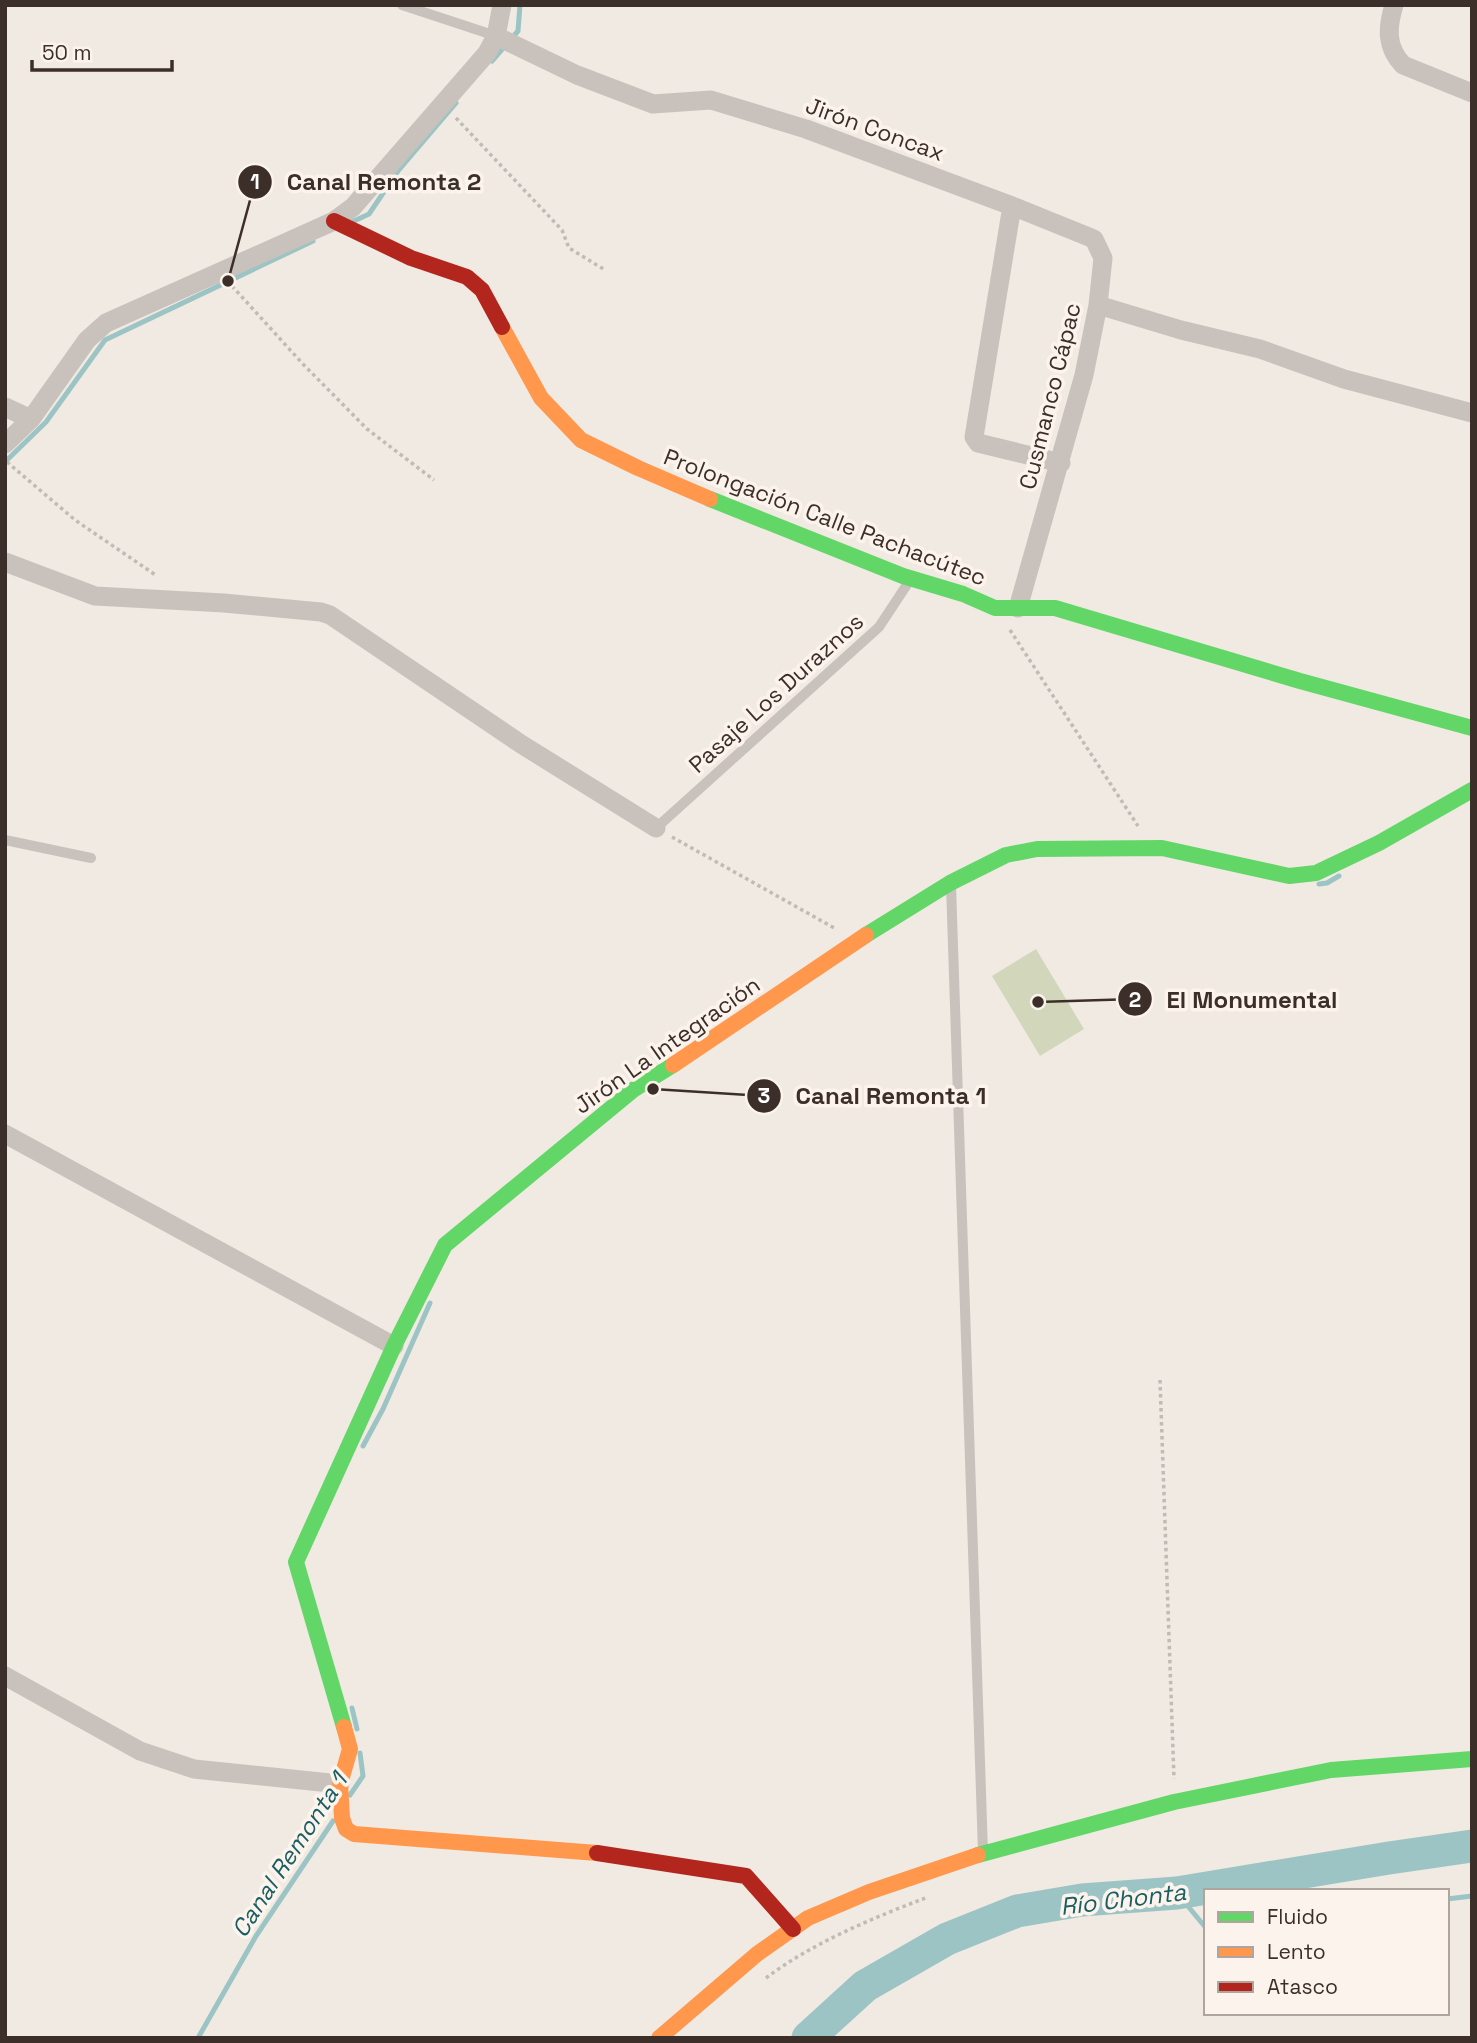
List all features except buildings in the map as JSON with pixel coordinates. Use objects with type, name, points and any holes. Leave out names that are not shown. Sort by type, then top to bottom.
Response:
[{"type":"street","points":[[5,444],[31,419],[87,340],[107,323],[334,221],[353,207],[487,52],[496,37],[502,5]]},
{"type":"street","points":[[1394,5],[1389,27],[1390,45],[1395,56],[1403,65],[1472,93]]},
{"type":"street","name":"Jirón Concax","points":[[496,37],[577,75],[653,104],[711,100],[806,129],[1012,205]]},
{"type":"street","points":[[1012,205],[974,437],[978,443],[1061,463]]},
{"type":"street","name":"Cusmanco Cápac","points":[[1012,205],[1094,239],[1103,258],[1098,305],[1084,376],[1018,608]]},
{"type":"street","name":"Prolongación Calle Pachacútec","points":[[334,221],[411,258],[467,277],[482,290],[541,398],[581,440],[638,468],[774,526],[995,608],[1055,608],[1300,681],[1472,728]]},
{"type":"street","points":[[1098,305],[1181,330],[1260,349],[1344,379],[1472,413]]},
{"type":"street","points":[[5,407],[31,419]]},
{"type":"street","points":[[5,562],[95,596],[224,603],[330,615],[521,744],[656,828]]},
{"type":"street","name":"Jirón La Integración","points":[[793,1929],[746,1876],[575,1850],[354,1834],[346,1829],[342,1818],[340,1784],[350,1749],[296,1562],[394,1346],[445,1245],[633,1090],[700,1048],[856,941],[950,883],[1006,855],[1037,849],[1162,848],[1289,876],[1316,873],[1379,844],[1472,790]]},
{"type":"street","points":[[5,1134],[394,1346]]},
{"type":"street","points":[[5,1676],[140,1751],[194,1769],[340,1784]]},
{"type":"street","points":[[659,2038],[757,1954],[808,1918],[869,1892],[983,1853],[1174,1802],[1331,1770],[1472,1759]]},
{"type":"lane","points":[[402,5],[496,37]]},
{"type":"lane","name":"Pasaje Los Duraznos","points":[[656,828],[879,627],[911,578]]},
{"type":"lane","points":[[5,840],[91,858]]},
{"type":"lane","points":[[950,883],[983,1853]]},
{"type":"path","points":[[442,104],[562,230],[569,248],[605,270]]},
{"type":"path","points":[[219,272],[367,429],[434,480]]},
{"type":"path","points":[[5,461],[75,520],[157,576]]},
{"type":"path","points":[[995,608],[1152,848]]},
{"type":"path","points":[[656,828],[856,941]]},
{"type":"path","points":[[1160,1380],[1174,1802]]},
{"type":"path","points":[[764,1980],[817,1947],[892,1910],[932,1896]]},
{"type":"green space","points":[[1036,949],[1084,1029],[1040,1056],[992,976]]},
{"type":"waterway","points":[[492,61],[518,31],[520,5]]},
{"type":"waterway","points":[[354,221],[369,214],[398,171],[456,103]]},
{"type":"waterway","points":[[5,462],[46,422],[105,340],[313,241]]},
{"type":"waterway","name":"Canal Remonta 1","points":[[1319,884],[1339,876]]},
{"type":"waterway","name":"Canal Remonta 1","points":[[363,1446],[383,1409],[430,1303]]},
{"type":"waterway","name":"Canal Remonta 1","points":[[352,1708],[357,1729]]},
{"type":"waterway","name":"Canal Remonta 1","points":[[350,1795],[363,1776],[360,1753]]},
{"type":"waterway","name":"Canal Remonta 1","points":[[198,2038],[256,1936],[333,1821]]},
{"type":"waterway","name":"Río Chonta","points":[[808,2038],[865,1986],[947,1939],[1017,1911],[1082,1900],[1177,1893],[1472,1846]]},
{"type":"waterway","points":[[1177,1893],[1204,1926]]},
{"type":"waterway","points":[[1449,1899],[1472,1896]]},
{"type":"traffic: fast","points":[[710,499],[903,576],[963,594],[995,608],[1055,608],[1300,681],[1472,728]]},
{"type":"traffic: fast","points":[[866,935],[950,883],[1006,855],[1037,849],[1162,848],[1289,876],[1316,873],[1379,843],[1472,790]]},
{"type":"traffic: fast","points":[[344,1727],[296,1562],[394,1346],[445,1245],[633,1090],[673,1065]]},
{"type":"traffic: fast","points":[[978,1855],[1174,1802],[1331,1770],[1472,1759]]},
{"type":"traffic: slow","points":[[502,327],[541,398],[581,440],[710,499]]},
{"type":"traffic: slow","points":[[673,1065],[866,935]]},
{"type":"traffic: slow","points":[[344,1727],[350,1749],[340,1784],[342,1818],[346,1829],[354,1834],[597,1853]]},
{"type":"traffic: slow","points":[[659,2038],[757,1954],[808,1918],[869,1892],[978,1855]]},
{"type":"traffic: jam","points":[[334,221],[411,258],[467,277],[482,290],[502,327]]},
{"type":"traffic: jam","points":[[597,1853],[746,1876],[793,1929]]},
{"type":"place","name":"Canal Remonta 2","points":[[228,281]]},
{"type":"place","name":"El Monumental","points":[[1038,1002]]},
{"type":"place","name":"Canal Remonta 1","points":[[653,1089]]}]
